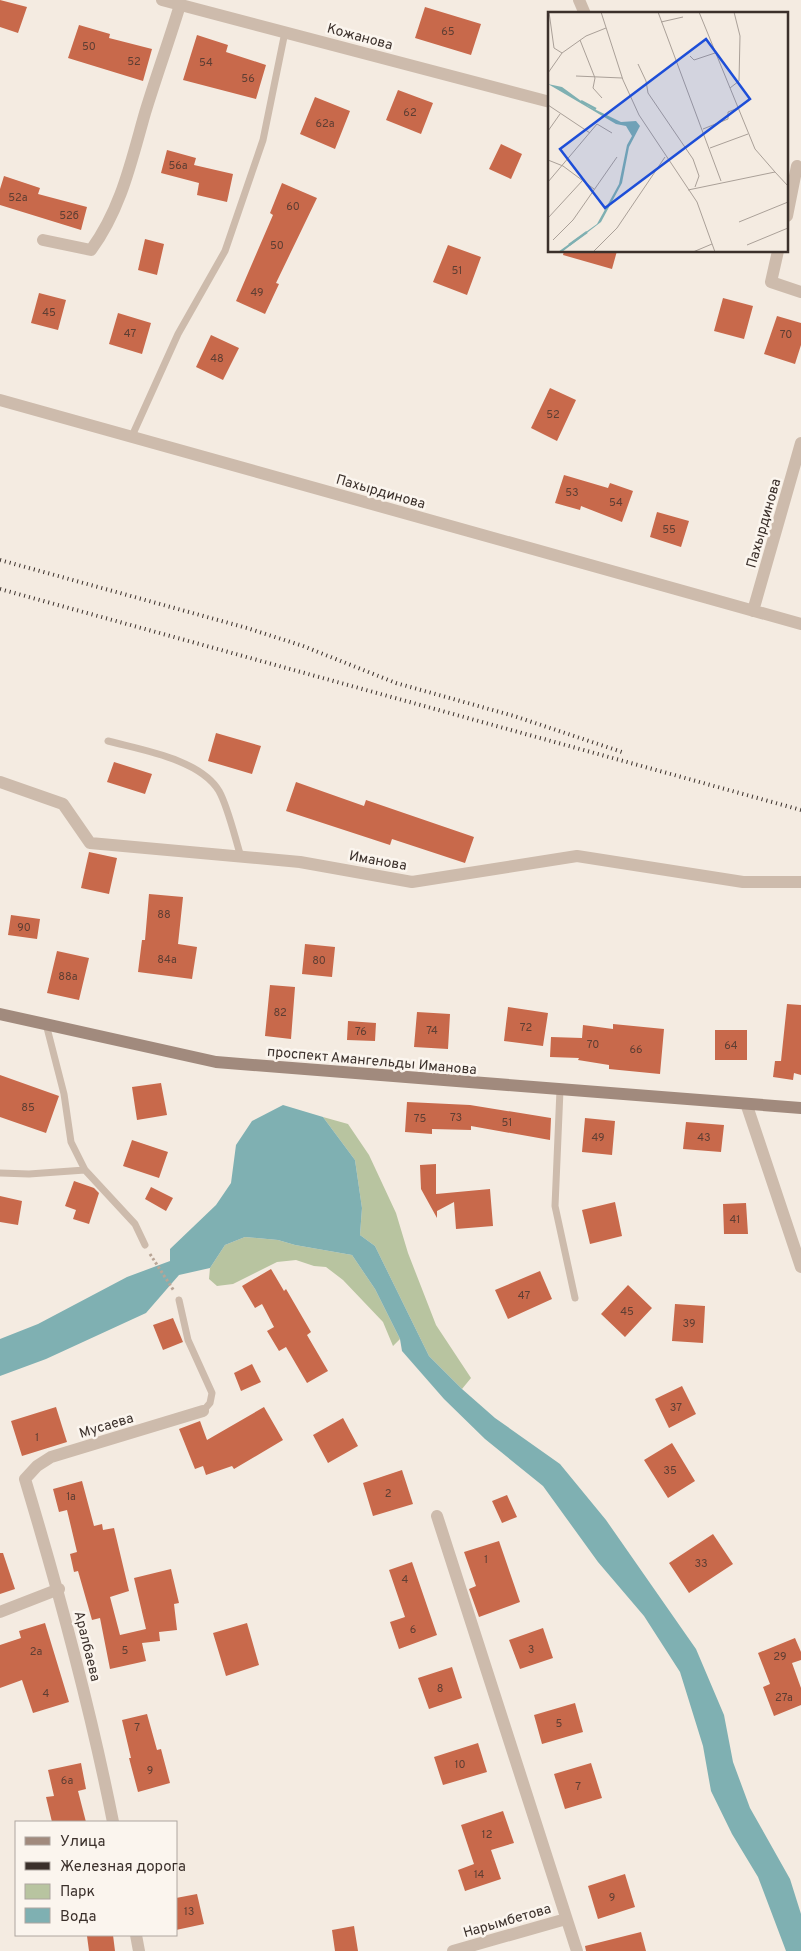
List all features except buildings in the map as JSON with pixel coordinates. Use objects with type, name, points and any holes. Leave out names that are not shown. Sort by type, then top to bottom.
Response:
[{"type":"main road","name":"проспект Амангельды Иманова","points":[[0,1014],[216,1062],[747,1106]]},
{"type":"main road","points":[[747,1106],[801,1108]]},
{"type":"street","name":"Кожанова","points":[[162,0],[548,101]]},
{"type":"street","points":[[579,0],[584,12]]},
{"type":"street","points":[[43,240],[91,250],[102,235],[119,200],[130,168],[145,113],[180,5]]},
{"type":"street","points":[[788,210],[795,166]]},
{"type":"street","points":[[778,252],[771,282],[801,292]]},
{"type":"street","name":"Пахырдинова","points":[[0,400],[801,624]]},
{"type":"street","name":"Пахырдинова","points":[[753,610],[801,443]]},
{"type":"street","name":"Иманова","points":[[0,782],[63,804],[90,843],[300,862],[412,882],[577,856],[743,882],[801,882]]},
{"type":"street","points":[[747,1106],[801,1267]]},
{"type":"street","name":"Мусаева","points":[[25,1479],[38,1466],[51,1457],[203,1411]]},
{"type":"street","name":"Аралбаева","points":[[25,1479],[58,1589],[102,1763],[113,1821]]},
{"type":"street","points":[[437,1516],[566,1919]]},
{"type":"street","points":[[0,1612],[58,1589]]},
{"type":"street","name":"Нарымбетова","points":[[453,1951],[566,1919],[577,1951]]},
{"type":"street","points":[[136,1936],[139,1951]]},
{"type":"lane","points":[[132,436],[178,334],[225,251],[263,140],[286,32]]},
{"type":"lane","points":[[108,741],[185,763],[202,774],[218,790],[242,857]]},
{"type":"lane","points":[[46,1024],[64,1094],[71,1142],[85,1170],[135,1224],[145,1245]]},
{"type":"lane","points":[[560,1090],[555,1206],[575,1298]]},
{"type":"lane","points":[[0,1172],[29,1174],[85,1170]]},
{"type":"lane","points":[[180,1300],[188,1340],[212,1393],[210,1402],[203,1411]]},
{"type":"path","points":[[145,1245],[180,1300]]},
{"type":"green space","points":[[323,1117],[348,1124],[369,1155],[396,1213],[408,1253],[436,1325],[471,1378],[462,1389],[429,1356],[375,1246],[360,1235],[362,1208],[355,1160]]},
{"type":"green space","points":[[245,1237],[278,1240],[295,1245],[352,1255],[375,1289],[400,1339],[393,1346],[383,1322],[343,1280],[326,1267],[314,1266],[296,1260],[277,1262],[233,1284],[217,1286],[209,1279],[210,1268],[225,1245]]},
{"type":"water","points":[[283,1105],[323,1117],[355,1160],[362,1208],[360,1235],[375,1246],[429,1356],[495,1418],[560,1464],[606,1520],[696,1649],[724,1715],[733,1762],[750,1808],[790,1879],[801,1914],[801,1951],[786,1951],[758,1877],[732,1834],[711,1791],[703,1746],[680,1672],[644,1616],[598,1562],[543,1486],[485,1439],[444,1399],[402,1351],[400,1339],[375,1289],[352,1255],[295,1245],[278,1240],[245,1237],[225,1245],[210,1268],[179,1275],[146,1313],[46,1359],[0,1376],[0,1339],[38,1324],[127,1277],[170,1261],[170,1249],[216,1205],[231,1183],[236,1145],[252,1121]]},
{"type":"railway","points":[[0,560],[247,628],[303,646],[396,683],[514,716],[625,753]]},
{"type":"railway","points":[[0,589],[801,810]]}]
